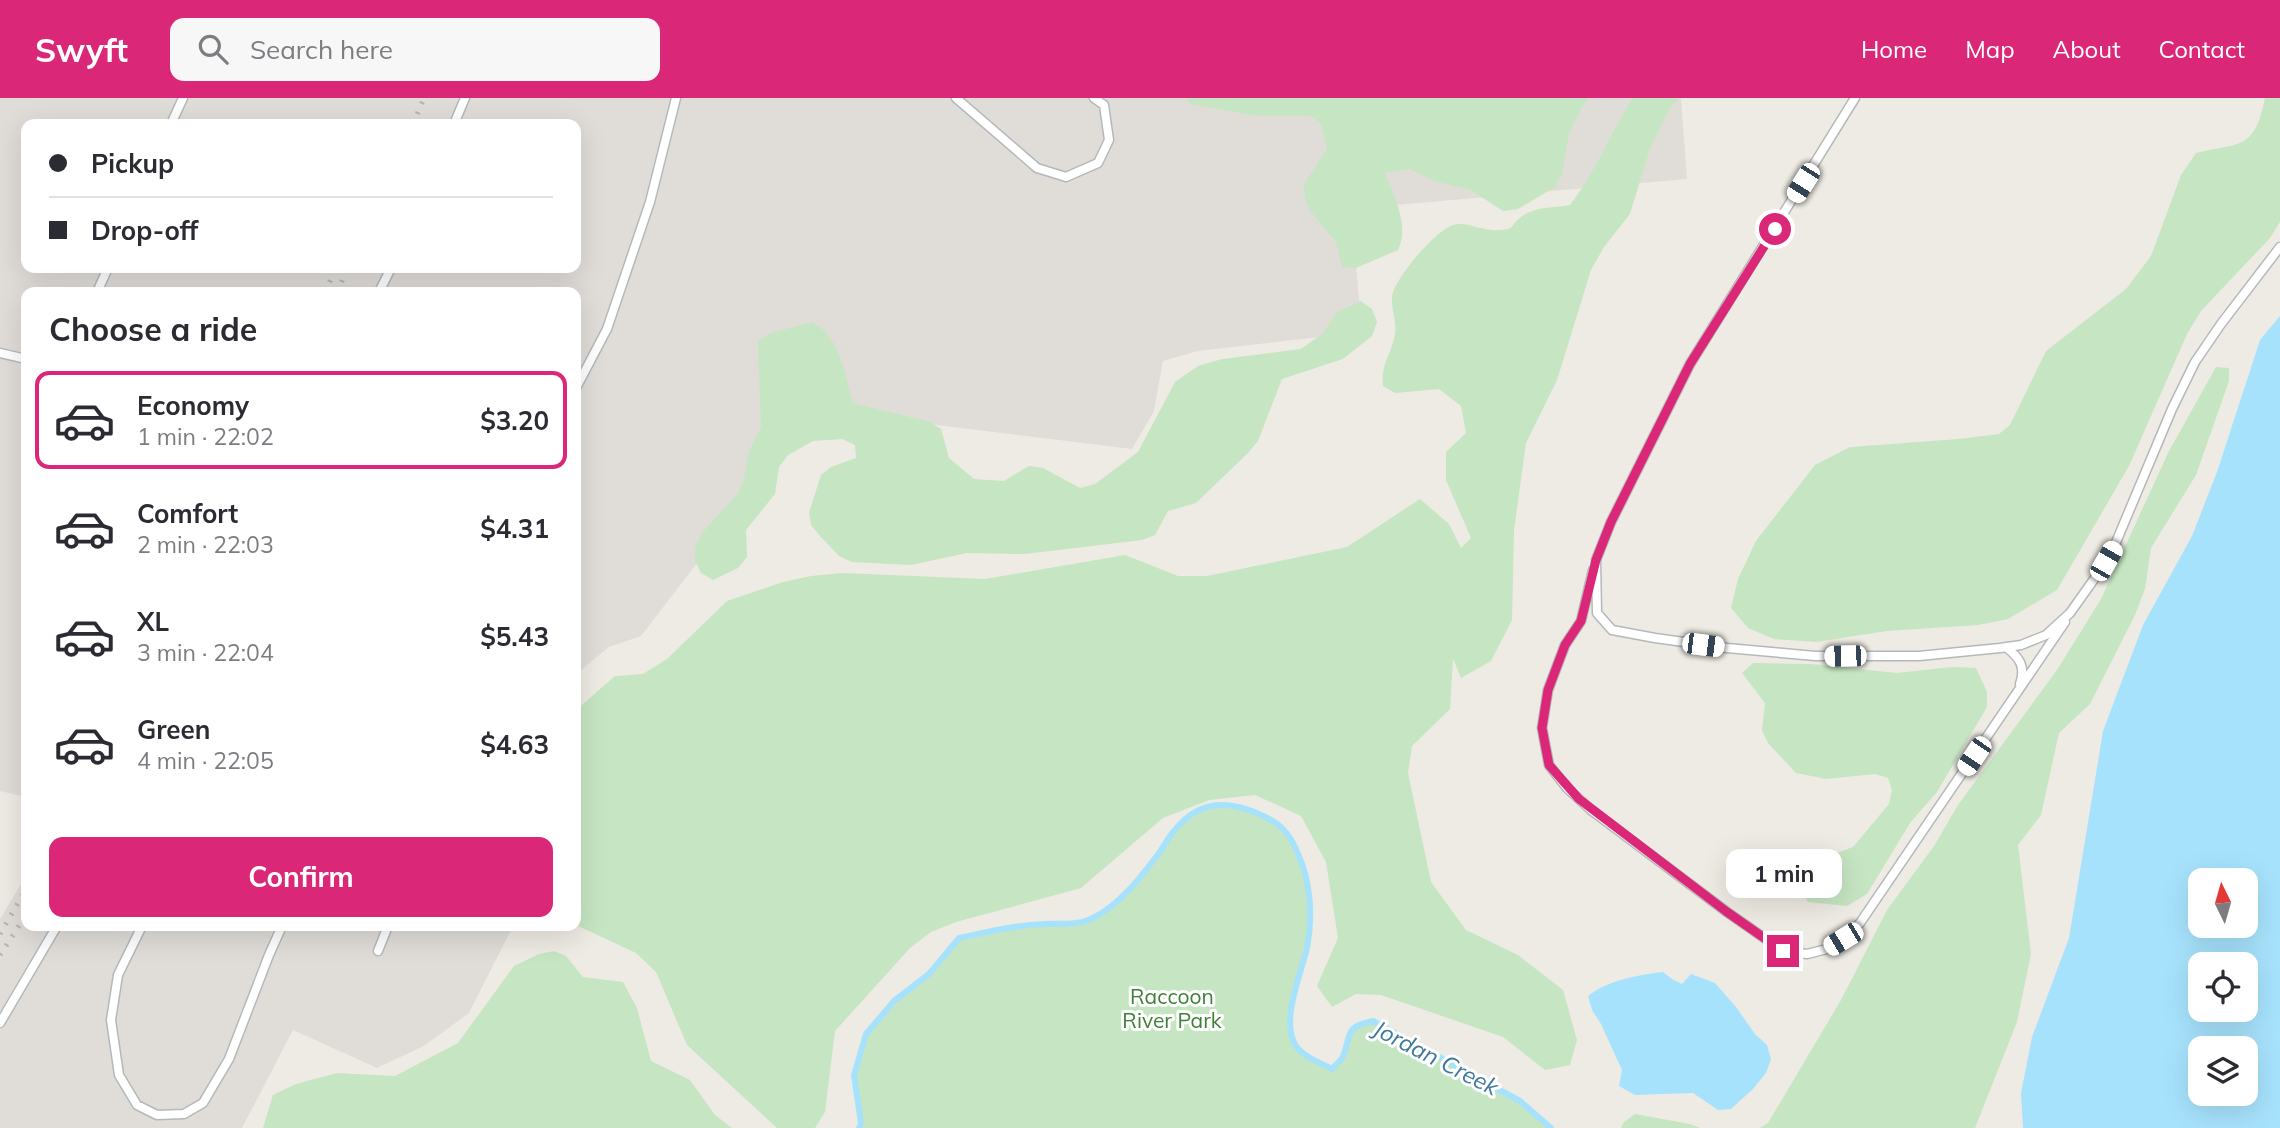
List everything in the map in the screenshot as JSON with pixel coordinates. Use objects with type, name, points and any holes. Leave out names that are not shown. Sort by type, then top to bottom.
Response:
[{"type":"lane","points":[[173,119],[183,98]]},
{"type":"lane","points":[[456,119],[465,98]]},
{"type":"lane","points":[[581,378],[607,329],[649,202],[676,98]]},
{"type":"lane","points":[[956,98],[1037,168],[1066,177],[1098,163],[1109,140],[1104,105],[1094,98]]},
{"type":"lane","points":[[1856,98],[1690,364],[1611,522],[1596,560],[1581,621],[1565,645],[1548,690],[1542,728],[1549,765],[1567,788],[1591,810],[1783,951],[1807,954],[1827,949],[1860,923],[2114,547],[2172,409],[2195,362],[2280,247]]},
{"type":"lane","points":[[0,353],[21,358]]},
{"type":"lane","points":[[1596,560],[1597,613],[1612,630],[1727,648],[1815,656],[1919,656],[2021,645],[2038,639],[2070,613]]},
{"type":"lane","points":[[2006,647],[2018,656],[2022,663],[2024,674],[2017,694]]},
{"type":"lane","points":[[0,1023],[54,931]]},
{"type":"lane","points":[[140,931],[118,975],[111,1020],[119,1075],[137,1105],[158,1115],[184,1114],[203,1103],[229,1059],[280,931]]},
{"type":"lane","points":[[378,951],[386,931]]},
{"type":"shaded area","points":[[0,98],[1681,98],[1687,179],[1351,209],[1362,332],[1198,351],[1163,361],[1154,411],[1132,449],[815,410],[641,636],[609,647],[581,670],[581,287],[21,287],[21,796],[0,791]]},
{"type":"shaded area","points":[[21,884],[21,931],[510,931],[469,1013],[424,1046],[377,1068],[293,1030],[242,1128],[0,1128],[0,919]]},
{"type":"green space","points":[[1186,98],[1589,98],[1569,133],[1562,174],[1555,187],[1518,209],[1503,211],[1471,190],[1434,181],[1410,169],[1385,173],[1402,221],[1398,250],[1356,268],[1342,267],[1336,242],[1310,211],[1305,198],[1304,184],[1327,149],[1321,124],[1311,116],[1257,116],[1190,104]]},
{"type":"green space","points":[[1633,98],[1679,98],[1669,110],[1650,148],[1630,214],[1604,247],[1591,270],[1557,380],[1526,443],[1514,530],[1512,620],[1491,661],[1461,678],[1453,658],[1450,709],[1412,746],[1408,773],[1431,882],[1466,930],[1518,955],[1563,990],[1577,1040],[1570,1065],[1545,1070],[1503,1037],[1381,995],[1356,994],[1332,1007],[1317,986],[1338,938],[1326,862],[1301,816],[1255,795],[1209,800],[1163,818],[1081,888],[956,922],[931,932],[910,948],[835,1031],[825,1112],[815,1128],[777,1128],[687,1045],[656,972],[636,953],[581,927],[581,706],[615,676],[643,674],[667,659],[727,601],[783,582],[811,576],[842,573],[985,579],[1125,555],[1178,576],[1207,576],[1347,547],[1420,499],[1449,524],[1461,548],[1471,538],[1446,480],[1446,452],[1466,433],[1461,406],[1439,389],[1395,393],[1383,386],[1383,371],[1395,334],[1392,302],[1394,289],[1426,245],[1453,225],[1465,224],[1502,230],[1511,228],[1529,212],[1570,205],[1588,179]]},
{"type":"green space","points":[[2265,98],[2280,98],[2280,222],[2270,238],[2201,311],[2187,334],[2129,466],[2057,590],[2008,619],[1978,625],[1887,631],[1816,642],[1774,639],[1748,628],[1731,608],[1738,579],[1756,541],[1815,465],[1850,447],[1999,434],[2010,425],[2046,351],[2126,289],[2151,256],[2181,175],[2196,153],[2244,141],[2256,127]]},
{"type":"green space","points":[[1361,301],[1372,309],[1377,322],[1372,336],[1343,359],[1282,379],[1258,441],[1196,503],[1168,511],[1155,535],[1142,540],[1025,554],[967,553],[911,565],[852,562],[839,556],[820,536],[811,525],[809,513],[821,475],[831,467],[856,458],[855,445],[842,439],[813,441],[788,455],[779,467],[775,494],[746,530],[747,557],[738,568],[713,580],[701,573],[695,561],[695,548],[701,534],[739,492],[744,479],[749,451],[761,427],[758,341],[771,333],[812,322],[822,329],[840,357],[853,403],[930,422],[941,429],[949,458],[974,479],[1004,481],[1029,466],[1043,468],[1080,488],[1095,484],[1138,452],[1175,382],[1198,366],[1222,359],[1301,349],[1322,334],[1337,312]]},
{"type":"green space","points":[[2216,367],[2229,368],[2229,381],[2196,475],[2151,548],[2145,589],[2135,615],[2090,704],[2059,733],[2041,815],[2018,845],[2031,954],[2017,1022],[1975,1128],[1760,1128],[1768,1123],[1841,1000],[1887,910],[1934,846],[1958,805],[2057,670],[2101,599],[2169,451]]},
{"type":"green space","points":[[1753,663],[1811,664],[1897,673],[1952,667],[1976,668],[1987,692],[1987,707],[1937,792],[1910,823],[1867,894],[1847,906],[1808,902],[1795,880],[1799,867],[1853,847],[1889,804],[1892,790],[1888,778],[1875,774],[1826,779],[1796,773],[1768,743],[1762,730],[1765,703],[1742,673]]},
{"type":"green space","name":"Raccoon River Park","points":[[1230,803],[1262,814],[1279,824],[1295,845],[1305,871],[1310,912],[1309,933],[1290,1025],[1299,1050],[1332,1069],[1342,1058],[1351,1032],[1364,1023],[1373,1021],[1520,1101],[1551,1128],[859,1128],[861,1123],[854,1075],[866,1034],[894,1001],[929,974],[959,938],[1042,924],[1068,924],[1090,920],[1116,902],[1136,882],[1174,830],[1189,815],[1209,805]]},
{"type":"green space","points":[[554,951],[566,956],[583,977],[623,982],[637,1008],[651,1061],[690,1080],[715,1115],[732,1128],[263,1128],[273,1095],[296,1084],[337,1073],[395,1076],[458,1043],[514,966],[539,954]]},
{"type":"green space","points":[[1635,1114],[1700,1128],[1621,1128],[1624,1122]]},
{"type":"water","points":[[2280,316],[2280,1128],[2023,1128],[2021,1093],[2032,1037],[2069,938],[2103,731],[2143,625],[2192,536],[2217,472],[2260,340]]},
{"type":"water","points":[[1663,972],[1682,984],[1691,974],[1715,983],[1755,1034],[1767,1045],[1771,1059],[1766,1073],[1731,1109],[1718,1110],[1693,1093],[1635,1095],[1619,1086],[1622,1070],[1592,1010],[1588,996],[1614,982]]},
{"type":"waterway","name":"Jordan Creek","points":[[859,1128],[861,1123],[854,1075],[866,1034],[894,1001],[929,974],[959,938],[1012,927],[1073,923],[1091,919],[1111,907],[1129,890],[1185,819],[1196,811],[1220,805],[1246,809],[1277,824],[1291,840],[1302,865],[1310,900],[1310,925],[1307,948],[1293,998],[1290,1024],[1299,1050],[1332,1069],[1342,1058],[1353,1029],[1373,1021],[1520,1101],[1551,1128]]},
{"type":"railway","points":[[415,119],[424,98]]},
{"type":"railway","points":[[327,287],[334,273]]},
{"type":"railway","points":[[339,287],[346,273]]},
{"type":"railway","points":[[0,934],[21,898]]},
{"type":"railway","points":[[0,955],[21,923]]},
{"type":"route","points":[[1775,229],[1690,364],[1602,541],[1581,621],[1565,645],[1548,690],[1542,728],[1549,765],[1567,788],[1591,810],[1783,951]]}]
